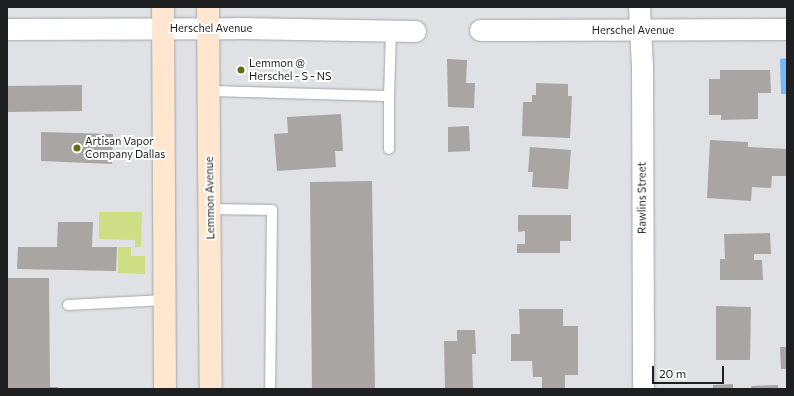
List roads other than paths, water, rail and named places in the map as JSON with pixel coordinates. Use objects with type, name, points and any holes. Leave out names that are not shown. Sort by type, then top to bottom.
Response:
[{"type":"main road","points":[[163,7],[165,389]]},
{"type":"main road","name":"Lemmon Avenue","points":[[208,17],[211,389]]},
{"type":"street","name":"Rawlins Street","points":[[639,7],[643,389]]},
{"type":"street","name":"Herschel Avenue","points":[[7,29],[163,28],[208,17],[391,31],[415,31]]},
{"type":"street","name":"Herschel Avenue","points":[[480,30],[787,29]]},
{"type":"lane","points":[[389,149],[391,31]]},
{"type":"lane","points":[[209,91],[389,96]]},
{"type":"lane","points":[[210,209],[272,210],[270,389]]},
{"type":"lane","points":[[68,305],[165,300]]},
{"type":"water","points":[[787,58],[787,94],[781,94],[780,59]]},
{"type":"place","name":"Lemmon @ Herschel - S - NS","points":[[241,70]]},
{"type":"place","name":"Artisan Vapor Company Dallas","points":[[77,148]]}]
